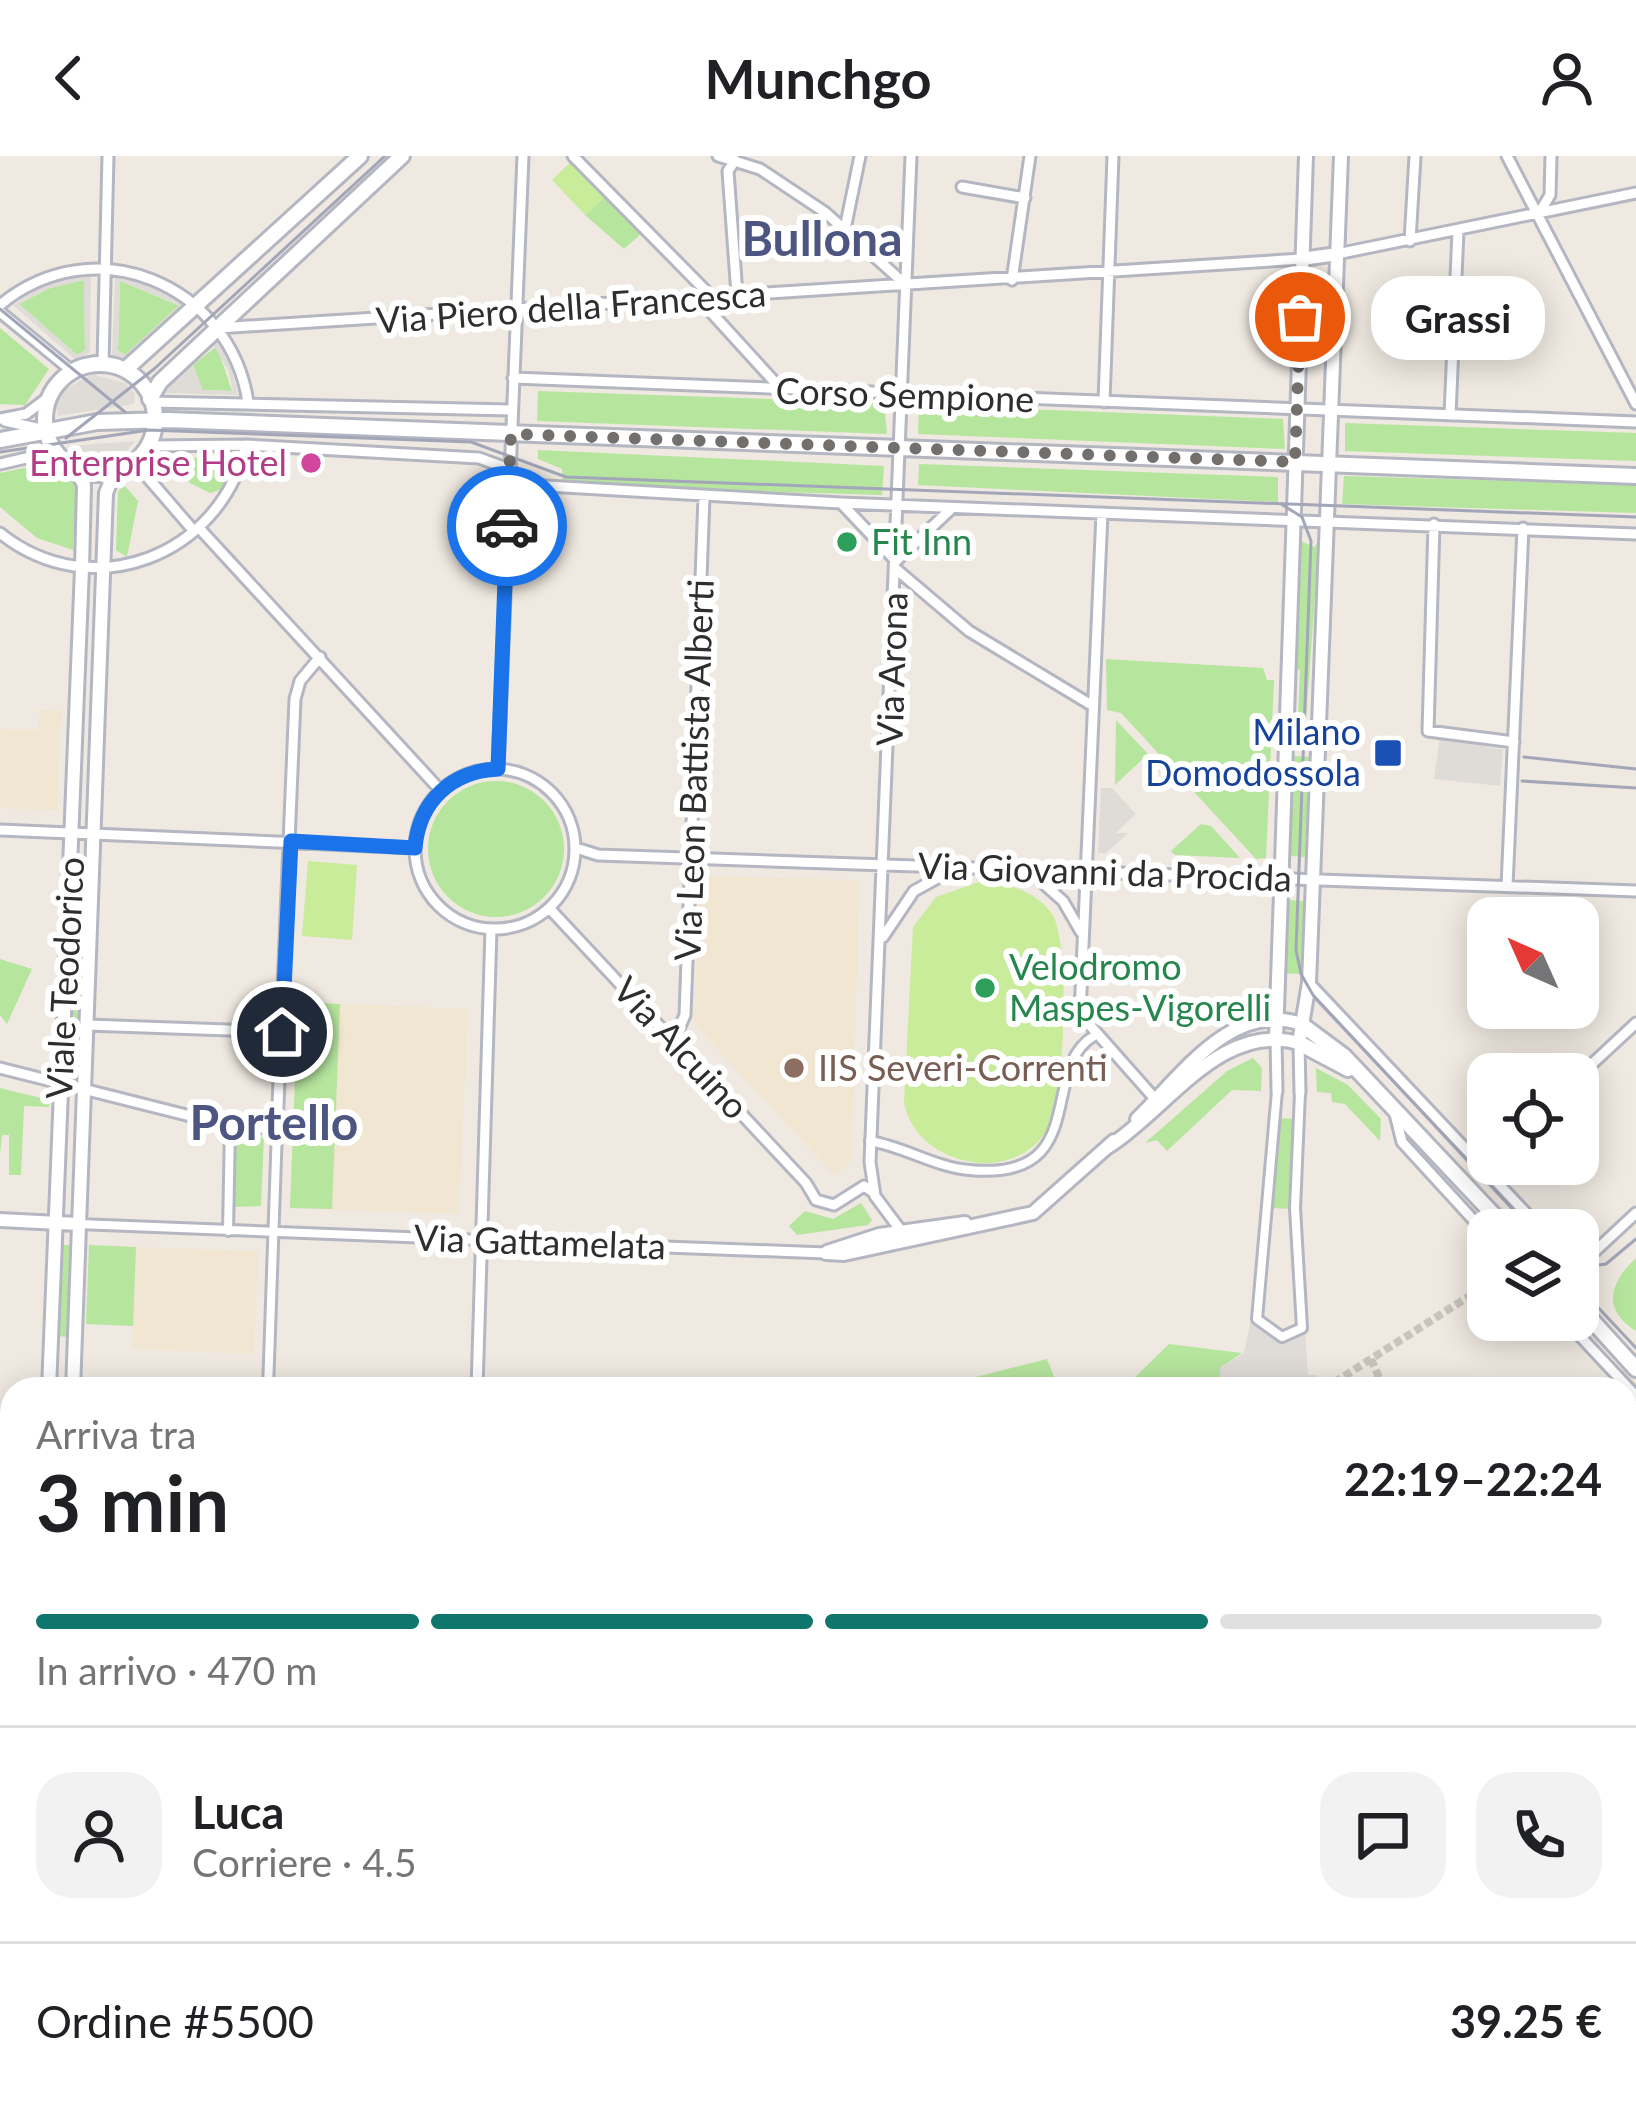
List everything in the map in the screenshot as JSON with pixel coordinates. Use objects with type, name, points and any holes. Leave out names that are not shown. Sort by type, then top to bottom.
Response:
[{"type":"main road","points":[[127,368],[361,156]]},
{"type":"main road","points":[[150,400],[160,382],[402,156]]},
{"type":"main road","points":[[103,363],[127,368],[150,400],[154,420],[150,446],[120,471],[76,469],[56,451],[46,431],[50,396],[72,371],[103,363]]},
{"type":"main road","name":"Corso Sempione","points":[[0,440],[97,422],[154,420],[1636,476]]},
{"type":"main road","points":[[1301,1024],[1329,1042],[1488,1209]]},
{"type":"main road","points":[[1299,1043],[1372,1086]]},
{"type":"main road","points":[[1599,1328],[1636,1369]]},
{"type":"street","points":[[103,363],[108,156]]},
{"type":"street","points":[[498,769],[523,156]]},
{"type":"street","points":[[573,156],[706,297],[709,310],[782,390]]},
{"type":"street","points":[[718,156],[760,170],[845,230],[906,285]]},
{"type":"street","points":[[845,230],[860,156]]},
{"type":"street","name":"Via Arona","points":[[874,1193],[870,1141],[911,156]]},
{"type":"street","points":[[1012,280],[1030,156]]},
{"type":"street","points":[[1104,402],[1113,156]]},
{"type":"street","points":[[1306,156],[1274,1000],[1277,1091],[1257,1319],[1274,1336],[1302,1328],[1295,1208],[1299,1043],[1309,983],[1342,156]]},
{"type":"street","points":[[1410,241],[1415,156]]},
{"type":"street","points":[[1507,156],[1636,404]]},
{"type":"street","points":[[1537,213],[1550,195],[1551,156]]},
{"type":"street","points":[[735,160],[728,171],[737,295]]},
{"type":"street","points":[[962,188],[1025,198]]},
{"type":"street","name":"Via Piero della Francesca","points":[[218,328],[1302,260],[1636,193]]},
{"type":"street","points":[[1450,415],[1457,231]]},
{"type":"street","points":[[868,287],[877,263]]},
{"type":"street","points":[[72,371],[0,308],[46,277],[104,268],[150,277],[198,306],[218,328],[239,366],[248,402]]},
{"type":"street","name":"Corso Sempione","points":[[513,378],[1636,422]]},
{"type":"street","points":[[0,420],[26,414],[50,396]]},
{"type":"street","points":[[150,400],[512,410]]},
{"type":"street","points":[[0,420],[46,431]]},
{"type":"street","points":[[150,446],[250,445],[483,458],[529,485],[704,496],[1636,534]]},
{"type":"street","points":[[0,532],[34,555],[82,568],[150,559],[200,529],[229,491],[250,445]]},
{"type":"street","points":[[0,464],[56,451]]},
{"type":"street","name":"Viale Teodorico","points":[[49,1377],[82,568],[84,485],[76,469]]},
{"type":"street","points":[[120,471],[143,472],[193,530],[200,529]]},
{"type":"street","name":"Viale Teodorico","points":[[73,1377],[106,493],[120,471]]},
{"type":"street","name":"Via Leon Battista Alberti","points":[[674,1040],[684,1021],[704,496]]},
{"type":"street","points":[[841,503],[896,565],[969,632],[1093,706]]},
{"type":"street","points":[[896,565],[952,508]]},
{"type":"street","points":[[1102,513],[1080,1014],[1094,1036],[1156,1100]]},
{"type":"street","points":[[1435,524],[1428,731],[1514,742]]},
{"type":"street","points":[[1508,886],[1523,528]]},
{"type":"street","points":[[200,529],[441,790]]},
{"type":"street","points":[[268,1377],[295,699],[300,682],[320,657]]},
{"type":"street","points":[[498,769],[524,774],[553,793],[571,822],[576,848],[570,880],[550,909],[521,926],[491,929],[462,922],[439,907],[419,875],[415,848],[422,818],[441,790],[462,776],[498,769]]},
{"type":"street","points":[[0,830],[415,848]]},
{"type":"street","name":"Via Giovanni da Procida","points":[[576,848],[598,855],[1636,891]]},
{"type":"street","name":"Via Arona","points":[[880,944],[890,920],[914,891],[959,867]]},
{"type":"street","points":[[1027,869],[1063,902],[1082,936]]},
{"type":"street","name":"Via Alcuino","points":[[550,909],[818,1202],[830,1205],[861,1187],[874,1193]]},
{"type":"street","points":[[477,1377],[491,929]]},
{"type":"street","points":[[1309,983],[1467,1145]]},
{"type":"street","points":[[826,1252],[844,1254],[1045,1206],[1229,1031],[1274,1018],[1301,1024]]},
{"type":"street","points":[[1599,1057],[1636,1023]]},
{"type":"street","points":[[87,1025],[282,1032]]},
{"type":"street","points":[[870,1141],[902,1146],[968,1170],[1023,1162],[1058,1129],[1070,1067],[1084,1042],[1094,1036]]},
{"type":"street","points":[[1108,1147],[1146,1121],[1222,1053],[1244,1042],[1299,1043]]},
{"type":"street","points":[[0,1068],[230,1126],[278,1130]]},
{"type":"street","points":[[1395,1110],[1402,1142],[1467,1213]]},
{"type":"street","points":[[0,1220],[227,1231],[230,1126]]},
{"type":"street","points":[[1504,1185],[1524,1209]]},
{"type":"street","points":[[874,1193],[904,1236]]},
{"type":"street","points":[[1599,1247],[1636,1213]]},
{"type":"street","name":"Via Gattamelata","points":[[227,1231],[826,1252]]},
{"type":"street","points":[[1585,1341],[1618,1377]]},
{"type":"shaded area","points":[[91,276],[90,352],[76,360],[13,305],[48,283]],"holes":[[[84,280],[85,350],[77,355],[19,304],[50,288]]]},
{"type":"shaded area","points":[[115,277],[148,283],[187,307],[126,362],[112,356]],"holes":[[[120,281],[179,305],[125,355],[118,350]]]},
{"type":"shaded area","points":[[216,340],[229,358],[238,395],[165,393],[164,385]],"holes":[[[214,346],[233,391],[203,390],[193,365]]]},
{"type":"shaded area","points":[[92,374],[125,383],[135,394],[134,404],[58,416],[56,406],[64,390]]},
{"type":"shaded area","points":[[135,441],[124,456],[100,462],[78,461],[68,446]]},
{"type":"shaded area","points":[[40,710],[61,711],[57,810],[0,808],[0,729],[38,730]]},
{"type":"shaded area","points":[[1440,737],[1503,750],[1500,786],[1434,779]]},
{"type":"shaded area","points":[[1101,788],[1112,788],[1136,814],[1116,833],[1128,833],[1106,853],[1098,853]]},
{"type":"shaded area","name":"IIS Severi-Correnti","points":[[699,876],[860,880],[851,1161],[835,1176],[694,1024]]},
{"type":"shaded area","points":[[298,1002],[468,1009],[459,1214],[290,1208]]},
{"type":"shaded area","points":[[136,1247],[258,1251],[254,1354],[132,1349]]},
{"type":"shaded area","points":[[1251,1319],[1282,1336],[1305,1327],[1308,1375],[1318,1377],[1220,1377],[1220,1368],[1244,1353]]},
{"type":"green space","points":[[573,160],[607,195],[585,215],[552,180]]},
{"type":"green space","points":[[607,195],[643,232],[624,249],[585,215]]},
{"type":"green space","points":[[84,280],[85,351],[77,355],[19,304],[50,288]]},
{"type":"green space","points":[[120,281],[180,306],[125,355],[118,350]]},
{"type":"green space","points":[[0,328],[49,369],[25,405],[0,404]]},
{"type":"green space","points":[[217,346],[232,391],[202,390],[193,365]]},
{"type":"green space","points":[[538,391],[884,403],[887,434],[537,421]]},
{"type":"green space","points":[[919,405],[1283,419],[1285,449],[918,434]]},
{"type":"green space","points":[[1345,423],[1636,433],[1636,461],[1345,451]]},
{"type":"green space","points":[[538,450],[884,466],[882,495],[563,486],[562,469],[538,459]]},
{"type":"green space","points":[[182,457],[239,460],[226,488],[210,493],[190,483],[180,466]]},
{"type":"green space","points":[[53,462],[77,479],[73,550],[37,538],[0,507],[0,473]]},
{"type":"green space","points":[[919,464],[1278,477],[1278,502],[918,485]]},
{"type":"green space","points":[[1344,476],[1636,485],[1636,513],[1342,504]]},
{"type":"green space","points":[[125,486],[138,501],[127,557],[116,550],[118,491]]},
{"type":"green space","points":[[1299,540],[1314,547],[1319,541],[1306,719],[1298,718],[1300,670],[1294,669]]},
{"type":"green space","points":[[1106,659],[1263,668],[1267,680],[1274,680],[1266,858],[1256,859],[1121,713],[1107,710]]},
{"type":"green space","points":[[1116,720],[1148,754],[1115,785]]},
{"type":"green space","points":[[1293,756],[1311,757],[1307,857],[1289,856]]},
{"type":"green space","points":[[496,781],[522,786],[544,801],[559,823],[564,849],[559,875],[544,897],[522,912],[496,917],[470,912],[448,897],[433,875],[428,849],[433,823],[448,801],[470,786]]},
{"type":"green space","points":[[1201,824],[1211,826],[1240,858],[1175,855],[1171,851]]},
{"type":"green space","points":[[77,856],[87,857],[83,951],[73,951]]},
{"type":"green space","points":[[308,861],[357,865],[352,940],[302,936]]},
{"type":"green space","name":"Velodromo Maspes-Vigorelli","points":[[979,882],[1020,889],[1052,914],[1064,987],[1062,1056],[1047,1130],[1031,1148],[1012,1159],[990,1163],[945,1154],[926,1141],[904,1103],[913,927],[936,897]]},
{"type":"green space","points":[[1286,900],[1304,901],[1301,974],[1283,973]]},
{"type":"green space","points":[[0,959],[32,969],[7,1024],[0,1015]]},
{"type":"green space","points":[[73,961],[83,961],[79,1068],[69,1068]]},
{"type":"green space","points":[[298,1002],[340,1004],[332,1209],[290,1208]]},
{"type":"green space","points":[[1253,1058],[1262,1068],[1261,1091],[1232,1090],[1167,1151],[1157,1140],[1145,1143],[1227,1071]]},
{"type":"green space","points":[[1316,1068],[1348,1085],[1381,1119],[1380,1141],[1345,1104],[1332,1102],[1331,1093],[1317,1092]]},
{"type":"green space","points":[[0,1088],[49,1100],[49,1107],[24,1106],[21,1175],[9,1175],[9,1135],[2,1135],[0,1154]]},
{"type":"green space","points":[[1276,1118],[1296,1119],[1292,1209],[1273,1208]]},
{"type":"green space","points":[[250,1137],[264,1137],[261,1206],[233,1207],[235,1144],[248,1144]]},
{"type":"green space","points":[[861,1203],[872,1220],[868,1225],[797,1235],[789,1226],[805,1211],[833,1219]]},
{"type":"green space","points":[[62,1245],[72,1245],[68,1337],[58,1336]]},
{"type":"green space","points":[[89,1245],[136,1247],[133,1326],[86,1324]]},
{"type":"green space","points":[[1636,1258],[1636,1331],[1618,1314],[1613,1296],[1620,1277]]},
{"type":"green space","points":[[1169,1344],[1242,1353],[1220,1368],[1220,1377],[1135,1377]]},
{"type":"green space","points":[[1047,1359],[1054,1377],[976,1377]]},
{"type":"tunnel","points":[[1343,1377],[1467,1298]]},
{"type":"tunnel","points":[[1371,1359],[1379,1377]]},
{"type":"tram line","points":[[66,438],[154,369],[385,156]]},
{"type":"tram line","points":[[0,309],[125,412]]},
{"type":"tram line","points":[[0,452],[149,430],[471,442],[566,477],[1636,517]]},
{"type":"tram line","points":[[1281,504],[1302,517],[1311,541],[1296,950],[1301,974],[1313,995],[1512,1209]]},
{"type":"tram line","points":[[1599,1265],[1636,1239]]},
{"type":"tram line","points":[[1599,1308],[1636,1348]]},
{"type":"railway","points":[[1524,757],[1636,769]]},
{"type":"railway","points":[[1522,781],[1636,788]]},
{"type":"way so far","points":[[507,526],[511,434],[1295,462],[1300,317]]},
{"type":"place","name":"Grassi","points":[[1300,317]]},
{"type":"place","name":"Enterprise Hotel","points":[[311,463]]},
{"type":"place","name":"Fit Inn","points":[[847,542]]},
{"type":"place","name":"Milano Domodossola","points":[[1388,753]]},
{"type":"place","name":"Velodromo Maspes-Vigorelli","points":[[985,988]]},
{"type":"place","name":"IIS Severi-Correnti","points":[[794,1068]]},
{"type":"district","name":"Bullona","points":[[822,239]]},
{"type":"district","name":"Portello","points":[[274,1123]]},
{"type":"route","points":[[282,1032],[291,841],[415,848],[422,818],[441,790],[462,776],[498,769],[507,526]]}]
